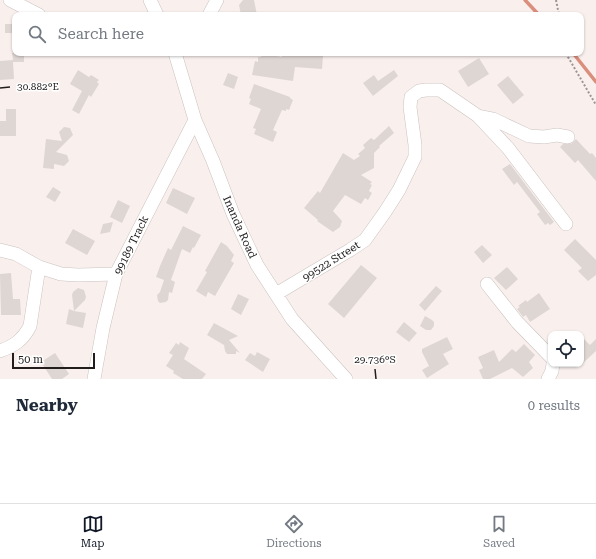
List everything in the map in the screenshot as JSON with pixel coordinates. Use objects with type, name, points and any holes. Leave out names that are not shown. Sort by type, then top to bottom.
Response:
[{"type":"street","points":[[10,0],[33,12]]},
{"type":"street","points":[[150,0],[156,12]]},
{"type":"street","points":[[211,12],[217,0]]},
{"type":"street","name":"Inanda Road","points":[[176,56],[194,120],[213,161],[238,226],[257,264],[292,319],[341,376]]},
{"type":"street","name":"99522 Street","points":[[276,294],[365,240],[385,212],[399,190],[414,157],[415,145],[410,101],[414,94],[426,90],[440,90],[478,116]]},
{"type":"street","points":[[478,116],[493,119],[529,136],[544,137],[557,134],[568,137]]},
{"type":"street","points":[[478,116],[508,148],[566,224]]},
{"type":"street","name":"99189 Track","points":[[94,379],[103,328],[116,274],[194,120]]},
{"type":"street","points":[[0,250],[16,254],[39,267],[61,274],[78,276],[116,274]]},
{"type":"street","points":[[0,351],[17,343],[27,333],[30,326],[39,267]]},
{"type":"street","points":[[487,284],[517,322],[548,355]]},
{"type":"street","points":[[548,379],[553,367]]},
{"type":"path","points":[[556,0],[558,12]]},
{"type":"path","points":[[568,56],[596,105]]},
{"type":"building","points":[[243,0],[254,0],[256,12],[240,12],[239,5]]},
{"type":"building","points":[[5,24],[12,24],[12,33],[5,33]]},
{"type":"building","points":[[12,56],[24,56],[24,62],[13,62],[14,79],[0,80],[0,61],[13,60]]},
{"type":"building","points":[[323,56],[322,69],[295,67],[293,81],[252,75],[255,61],[258,62],[258,57]]},
{"type":"building","points":[[479,58],[489,74],[468,87],[458,71]]},
{"type":"building","points":[[78,70],[89,77],[91,75],[99,80],[97,82],[99,84],[91,97],[89,95],[79,114],[72,110],[82,91],[70,84]]},
{"type":"building","points":[[394,70],[398,76],[373,96],[363,83],[374,75],[378,81]]},
{"type":"building","points":[[228,73],[238,77],[234,89],[223,85]]},
{"type":"building","points":[[508,76],[524,95],[513,104],[497,85]]},
{"type":"building","points":[[254,84],[290,97],[293,100],[289,110],[282,110],[273,130],[277,132],[273,142],[254,134],[256,129],[253,128],[261,109],[249,104],[251,99],[249,98]]},
{"type":"building","points":[[6,109],[16,109],[16,136],[0,136],[0,121],[6,121]]},
{"type":"building","points":[[389,126],[394,133],[379,146],[380,147],[374,153],[374,168],[361,175],[372,182],[370,184],[372,185],[369,191],[372,193],[368,200],[365,198],[361,204],[345,195],[333,211],[342,221],[340,227],[333,232],[317,221],[318,220],[304,208],[318,191],[320,193],[343,153],[354,160],[360,156],[358,154],[365,148],[363,145],[371,138],[374,140]]},
{"type":"building","points":[[64,127],[70,128],[73,135],[56,152],[67,155],[69,161],[64,166],[54,164],[54,169],[43,168],[46,139],[62,141],[59,132]]},
{"type":"building","points":[[576,139],[590,154],[592,153],[596,158],[596,181],[578,160],[575,163],[560,147],[563,144],[571,144]]},
{"type":"building","points":[[510,164],[554,222],[550,225],[548,223],[545,225],[537,214],[540,212],[517,182],[514,185],[502,169]]},
{"type":"building","points":[[53,187],[61,192],[55,202],[46,197]]},
{"type":"building","points":[[173,188],[195,198],[187,214],[166,203]]},
{"type":"building","points":[[118,200],[130,206],[122,223],[110,217]]},
{"type":"building","points":[[113,222],[110,232],[100,234],[103,224]]},
{"type":"building","points":[[183,226],[201,235],[190,253],[182,249],[171,280],[175,282],[172,293],[169,292],[168,300],[166,302],[160,303],[157,295],[160,292],[164,280],[156,277],[168,248],[171,250]]},
{"type":"building","points":[[73,229],[95,241],[87,255],[65,243]]},
{"type":"building","points":[[575,239],[596,260],[596,275],[588,281],[578,271],[582,268],[564,250]]},
{"type":"building","points":[[221,242],[227,246],[234,255],[231,261],[234,263],[215,296],[208,292],[206,297],[196,291]]},
{"type":"building","points":[[482,245],[492,255],[483,263],[474,252]]},
{"type":"building","points":[[361,265],[377,278],[344,318],[328,304]]},
{"type":"building","points":[[507,267],[518,279],[506,290],[494,278]]},
{"type":"building","points":[[11,273],[13,299],[20,299],[21,315],[1,315],[0,274]]},
{"type":"building","points":[[436,286],[442,291],[425,311],[419,305]]},
{"type":"building","points":[[78,288],[84,290],[86,297],[74,311],[72,295]]},
{"type":"building","points":[[539,293],[550,309],[530,322],[526,315],[523,317],[517,309],[520,307],[518,306],[526,300],[527,302]]},
{"type":"building","points":[[238,294],[249,299],[241,315],[231,309]]},
{"type":"building","points":[[69,309],[86,313],[83,328],[66,324]]},
{"type":"building","points":[[425,316],[434,322],[434,326],[431,330],[426,330],[420,326]]},
{"type":"building","points":[[404,322],[417,333],[409,342],[396,332]]},
{"type":"building","points":[[214,323],[238,336],[229,340],[240,353],[236,351],[236,354],[227,354],[224,345],[207,335]]},
{"type":"building","points":[[447,337],[453,349],[443,354],[449,364],[427,378],[422,370],[429,366],[422,349]]},
{"type":"building","points":[[584,339],[590,345],[596,339],[596,351],[584,362]]},
{"type":"building","points":[[180,342],[189,348],[184,359],[206,374],[202,379],[183,379],[173,373],[174,371],[166,366],[173,355],[169,353],[176,343],[179,345]]},
{"type":"building","points":[[524,344],[535,355],[529,362],[533,368],[523,377],[512,368],[490,379],[483,379],[479,370],[483,368],[478,357],[494,350],[499,362],[512,349],[516,352]]},
{"type":"building","points":[[257,352],[270,359],[263,372],[245,360],[250,353],[255,356]]},
{"type":"building","points":[[55,353],[69,374],[62,379],[52,379],[41,362]]},
{"type":"waterway","points":[[525,0],[536,12]]},
{"type":"waterway","points":[[575,56],[596,82]]}]
